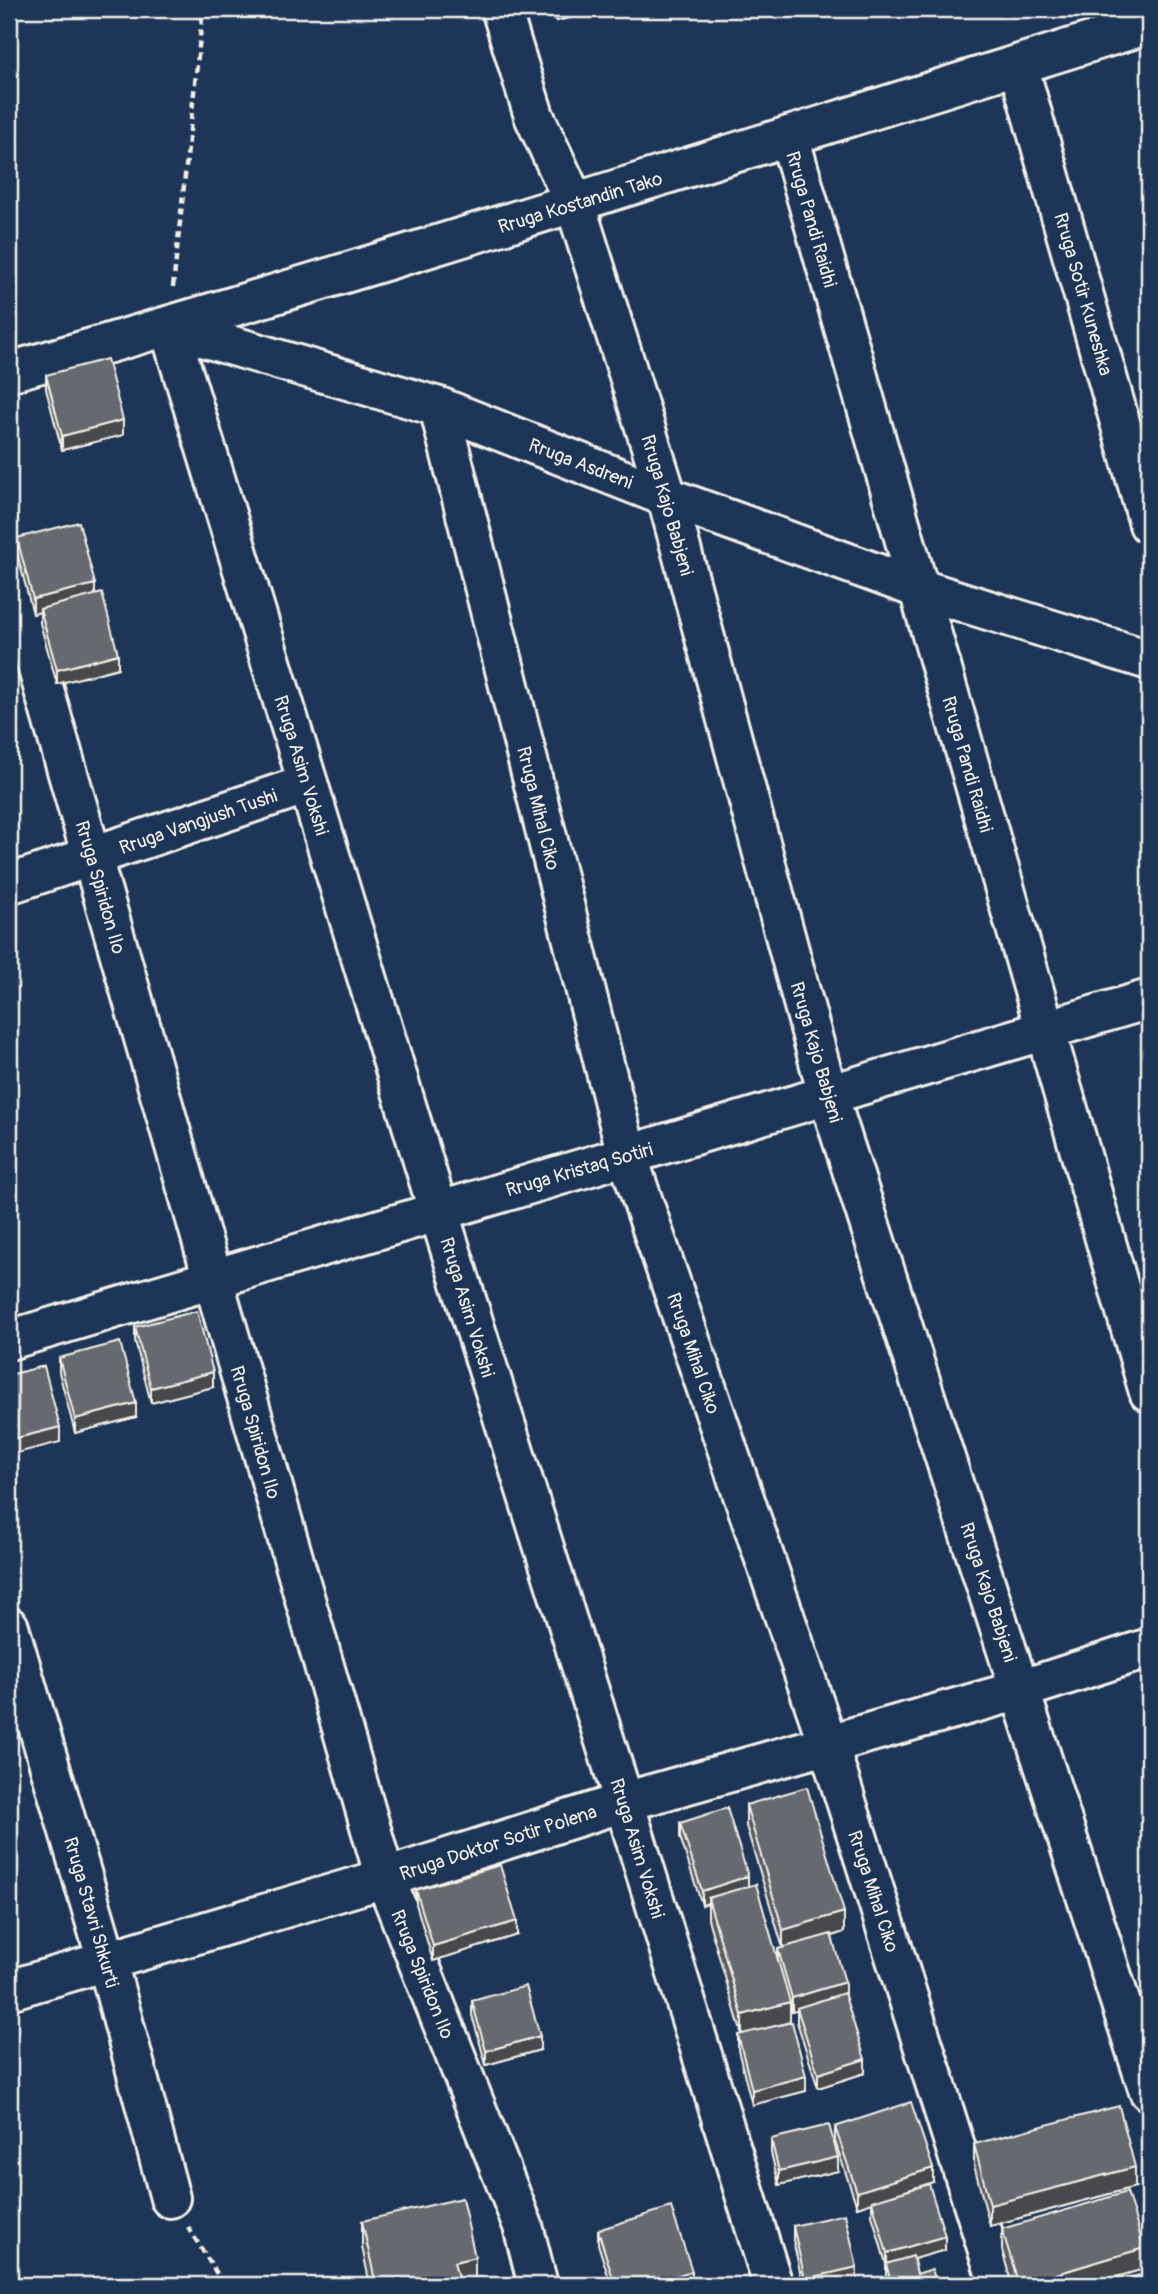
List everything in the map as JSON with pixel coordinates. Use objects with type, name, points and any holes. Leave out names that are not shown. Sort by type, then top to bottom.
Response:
[{"type":"street","name":"Rruga Kajo Babjeni","points":[[501,9],[534,116],[575,204],[667,497],[828,1095],[1149,2091]]},
{"type":"street","name":"Rruga Kostandin Tako","points":[[9,372],[169,327],[575,204],[1149,24]]},
{"type":"street","name":"Rruga Sotir Kuneshka","points":[[1018,65],[1149,524]]},
{"type":"street","name":"Rruga Pandi Raidhi","points":[[789,135],[1149,1392]]},
{"type":"street","name":"Rruga Asdreni","points":[[169,327],[439,407],[667,497],[917,588],[1149,660]]},
{"type":"street","name":"Rruga Asim Vokshi","points":[[169,327],[438,1210],[773,2285]]},
{"type":"street","name":"Rruga Mihal Ciko","points":[[439,407],[626,1155],[828,1744],[999,2285]]},
{"type":"street","name":"Rruga Spiridon Ilo","points":[[9,568],[385,1878],[523,2226],[538,2285]]},
{"type":"street","name":"Rruga Vangjush Tushi","points":[[9,884],[308,784]]},
{"type":"street","name":"Rruga Kristaq Sotiri","points":[[9,1340],[1149,999]]},
{"type":"street","name":"Rruga Stavri Shkurti","points":[[9,1627],[107,1961],[170,2198]]},
{"type":"street","name":"Rruga Doktor Sotir Polena","points":[[9,1990],[385,1878],[624,1802],[1020,1689],[1149,1648]]},
{"type":"path","points":[[169,327],[203,9]]},
{"type":"path","points":[[170,2198],[224,2285]]},
{"type":"building","points":[[107,359],[123,420],[62,436],[46,375]]},
{"type":"building","points":[[79,522],[95,584],[33,599],[17,538]]},
{"type":"building","points":[[102,593],[118,654],[57,670],[40,609]]},
{"type":"building","points":[[197,1311],[213,1372],[151,1388],[135,1327]]},
{"type":"building","points":[[120,1342],[136,1403],[75,1419],[59,1358]]},
{"type":"building","points":[[44,1366],[60,1427],[9,1440],[9,1375]]},
{"type":"building","points":[[807,1787],[844,1912],[783,1930],[746,1805]]},
{"type":"building","points":[[727,1808],[748,1876],[702,1891],[680,1823]]},
{"type":"building","points":[[500,1865],[517,1921],[433,1946],[416,1890]]},
{"type":"building","points":[[756,1884],[790,2002],[742,2015],[708,1898]]},
{"type":"building","points":[[831,1934],[845,1982],[792,1998],[778,1949]]},
{"type":"building","points":[[526,1986],[540,2036],[486,2051],[472,2001]]},
{"type":"building","points":[[844,1993],[865,2059],[818,2074],[797,2008]]},
{"type":"building","points":[[792,2022],[806,2076],[752,2090],[738,2035]]},
{"type":"building","points":[[911,2102],[933,2168],[857,2192],[835,2127]]},
{"type":"building","points":[[1119,2106],[1135,2167],[990,2205],[974,2144]]},
{"type":"building","points":[[829,2125],[838,2157],[779,2171],[771,2139]]},
{"type":"building","points":[[929,2184],[945,2236],[887,2253],[872,2201]]},
{"type":"building","points":[[1127,2192],[1144,2248],[1019,2285],[1002,2229]]},
{"type":"building","points":[[462,2198],[475,2257],[454,2262],[460,2285],[376,2285],[362,2221]]},
{"type":"building","points":[[671,2207],[692,2271],[645,2285],[615,2285],[598,2230]]},
{"type":"building","points":[[845,2214],[857,2267],[805,2279],[793,2226]]},
{"type":"building","points":[[913,2256],[917,2274],[932,2269],[937,2285],[892,2285],[886,2264]]},
{"type":"building","points":[[1149,2272],[1149,2285],[1110,2285]]},
{"type":"building","points":[[1086,2279],[1088,2285],[1066,2285]]}]
